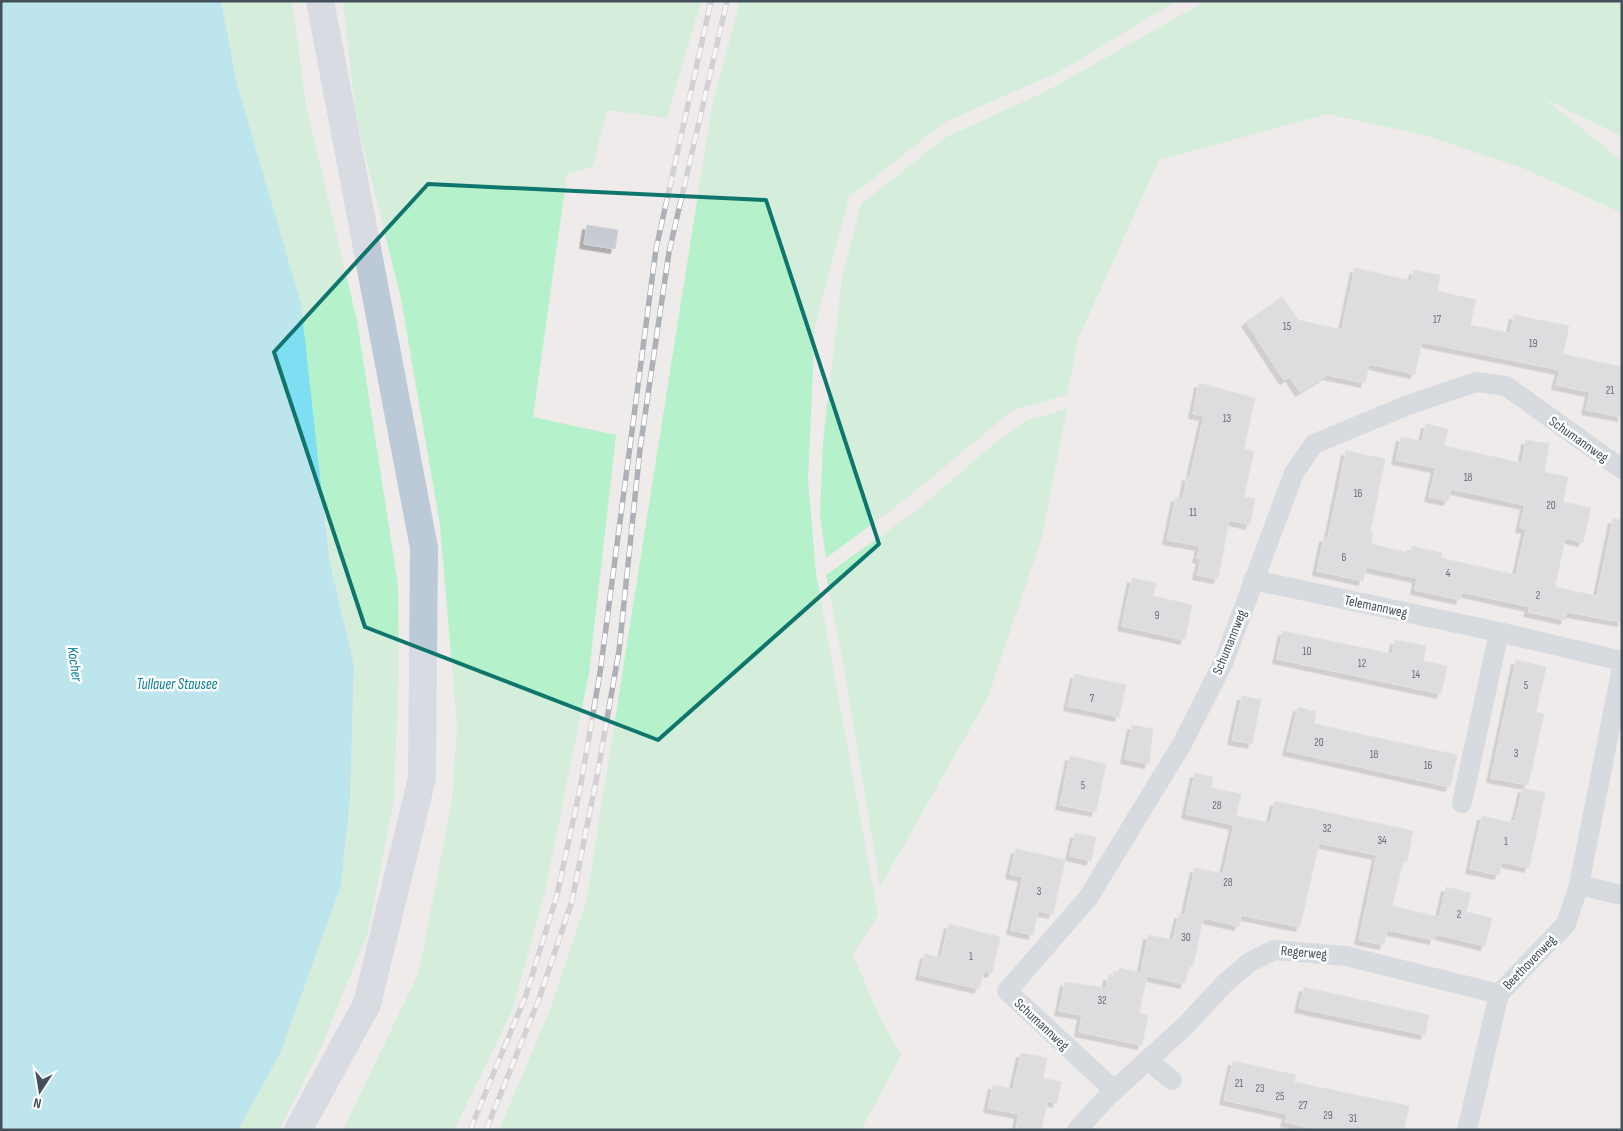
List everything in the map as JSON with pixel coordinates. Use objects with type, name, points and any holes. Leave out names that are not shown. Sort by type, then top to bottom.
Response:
[{"type":"street","points":[[298,1130],[367,1004],[422,778],[424,548],[320,1]]},
{"type":"street","name":"Schumannweg","points":[[1114,1090],[1007,991],[1088,898],[1182,744],[1224,661],[1294,473],[1314,444],[1408,405],[1476,382],[1506,386],[1622,469]]},
{"type":"street","name":"Telemannweg","points":[[1253,580],[1499,632],[1622,661]]},
{"type":"street","points":[[1462,803],[1499,632]]},
{"type":"street","name":"Beethovenweg","points":[[1467,1130],[1499,994],[1566,924],[1578,886],[1622,667]]},
{"type":"street","points":[[1578,886],[1622,895]]},
{"type":"street","name":"Regerweg","points":[[1077,1130],[1114,1090],[1185,1026],[1226,982],[1250,962],[1274,950],[1346,956],[1499,994]]},
{"type":"street","points":[[1147,1060],[1172,1080]]},
{"type":"highlighted area","points":[[428,184],[766,200],[879,544],[658,740],[365,627],[274,352]]},
{"type":"green space","points":[[221,1],[292,1],[306,105],[357,321],[398,585],[399,667],[394,800],[368,932],[321,1048],[279,1130],[238,1130],[280,1054],[341,886],[350,798],[354,666],[329,558]]},
{"type":"green space","points":[[343,1],[701,1],[667,118],[607,110],[593,166],[567,174],[533,417],[616,435],[589,673],[545,892],[512,1011],[454,1130],[343,1130],[419,972],[452,800],[457,726],[440,525],[401,299],[356,117]]},
{"type":"green space","points":[[740,1],[1176,1],[1059,72],[945,122],[849,197],[815,326],[808,480],[816,573],[878,915],[853,954],[878,1014],[901,1055],[861,1130],[499,1130],[550,1010],[586,903],[712,106]]},
{"type":"green space","points":[[1206,1],[1622,1],[1622,136],[1545,99],[1622,161],[1622,213],[1525,169],[1424,135],[1327,114],[1159,160],[1078,339],[1067,395],[1013,410],[902,502],[826,558],[820,516],[823,442],[842,278],[861,204],[946,137],[1043,93]]},
{"type":"green space","points":[[1067,409],[1042,537],[988,697],[880,887],[843,663],[826,575],[917,510],[993,445],[1025,421]]},
{"type":"water","name":"Tullauer Stausee","points":[[1,1],[221,1],[237,84],[301,304],[329,558],[354,666],[350,798],[341,886],[280,1054],[238,1130],[1,1130]]},
{"type":"building","points":[[587,225],[618,230],[615,249],[584,244]]},
{"type":"building","points":[[1355,268],[1411,281],[1414,270],[1440,275],[1437,291],[1476,300],[1470,325],[1510,333],[1514,315],[1569,326],[1563,354],[1622,367],[1622,417],[1586,410],[1590,392],[1556,385],[1560,370],[1422,342],[1415,374],[1369,364],[1365,383],[1327,375],[1300,392],[1290,377],[1284,380],[1246,322],[1282,297],[1298,320],[1342,330]]},
{"type":"building","points":[[1199,383],[1255,398],[1244,449],[1254,451],[1244,497],[1255,499],[1250,525],[1229,520],[1218,579],[1197,575],[1201,559],[1197,558],[1200,546],[1167,540],[1176,497],[1183,499],[1187,476],[1190,477],[1204,416],[1193,414]]},
{"type":"building","points":[[1426,424],[1448,429],[1444,446],[1522,463],[1526,440],[1549,444],[1544,472],[1568,477],[1563,502],[1591,508],[1583,542],[1565,538],[1555,587],[1597,596],[1613,519],[1622,520],[1622,622],[1566,612],[1565,620],[1528,612],[1530,607],[1462,592],[1460,600],[1415,590],[1417,578],[1366,567],[1363,581],[1317,571],[1324,537],[1328,538],[1346,451],[1385,459],[1370,533],[1373,533],[1371,544],[1410,553],[1412,546],[1442,553],[1441,558],[1516,575],[1526,529],[1520,528],[1525,505],[1451,489],[1448,501],[1429,497],[1436,468],[1396,460],[1401,437],[1422,441]]},
{"type":"building","points":[[1132,578],[1156,583],[1153,596],[1192,605],[1185,640],[1122,626]]},
{"type":"building","points":[[1283,631],[1392,654],[1395,640],[1426,646],[1423,661],[1447,666],[1441,694],[1277,659]]},
{"type":"building","points":[[1516,660],[1546,667],[1536,712],[1544,714],[1528,785],[1491,778]]},
{"type":"building","points":[[1075,674],[1126,685],[1119,717],[1068,706]]},
{"type":"building","points":[[1242,696],[1261,700],[1252,744],[1232,740]]},
{"type":"building","points":[[1298,707],[1316,712],[1314,724],[1457,755],[1450,787],[1287,751]]},
{"type":"building","points":[[1132,725],[1153,729],[1149,764],[1125,759]]},
{"type":"building","points":[[1070,756],[1106,764],[1096,812],[1060,805]]},
{"type":"building","points":[[1195,773],[1213,777],[1211,788],[1241,794],[1236,816],[1270,823],[1275,801],[1413,831],[1407,861],[1403,861],[1392,906],[1439,917],[1436,932],[1446,887],[1471,893],[1466,912],[1492,918],[1485,946],[1435,934],[1434,940],[1387,930],[1384,945],[1359,940],[1377,855],[1319,843],[1300,927],[1241,915],[1239,926],[1185,914],[1195,868],[1223,874],[1234,825],[1186,814]]},
{"type":"building","points":[[1523,788],[1545,793],[1529,868],[1502,862],[1499,875],[1470,869],[1482,816],[1512,823],[1512,821],[1515,821]]},
{"type":"building","points":[[1075,833],[1096,837],[1091,861],[1070,856]]},
{"type":"building","points":[[1016,849],[1065,860],[1053,914],[1038,911],[1033,935],[1011,930],[1023,877],[1010,874]]},
{"type":"building","points":[[1179,914],[1203,918],[1193,966],[1189,965],[1185,984],[1147,976],[1139,1013],[1148,1015],[1142,1045],[1079,1032],[1082,1015],[1059,1011],[1065,982],[1106,988],[1108,976],[1113,977],[1114,971],[1119,972],[1119,968],[1141,973],[1148,935],[1173,940]]},
{"type":"building","points":[[949,924],[1000,937],[992,973],[984,971],[979,989],[920,975],[925,954],[941,958]]},
{"type":"building","points":[[1304,987],[1429,1015],[1425,1035],[1299,1008]]},
{"type":"building","points":[[1021,1053],[1047,1058],[1043,1078],[1061,1082],[1057,1103],[1048,1101],[1041,1130],[1016,1130],[1019,1114],[988,1108],[993,1085],[1013,1089]]},
{"type":"building","points":[[1233,1061],[1296,1075],[1294,1082],[1409,1106],[1404,1130],[1320,1130],[1285,1122],[1287,1114],[1224,1100]]},
{"type":"railway","points":[[470,1130],[526,995],[557,895],[580,789],[600,673],[656,249],[711,1]]},
{"type":"railway","points":[[486,1130],[539,999],[572,901],[619,651],[640,449],[669,252],[727,1]]},
{"type":"water label","name":"Kocher","points":[[75,664]]}]
